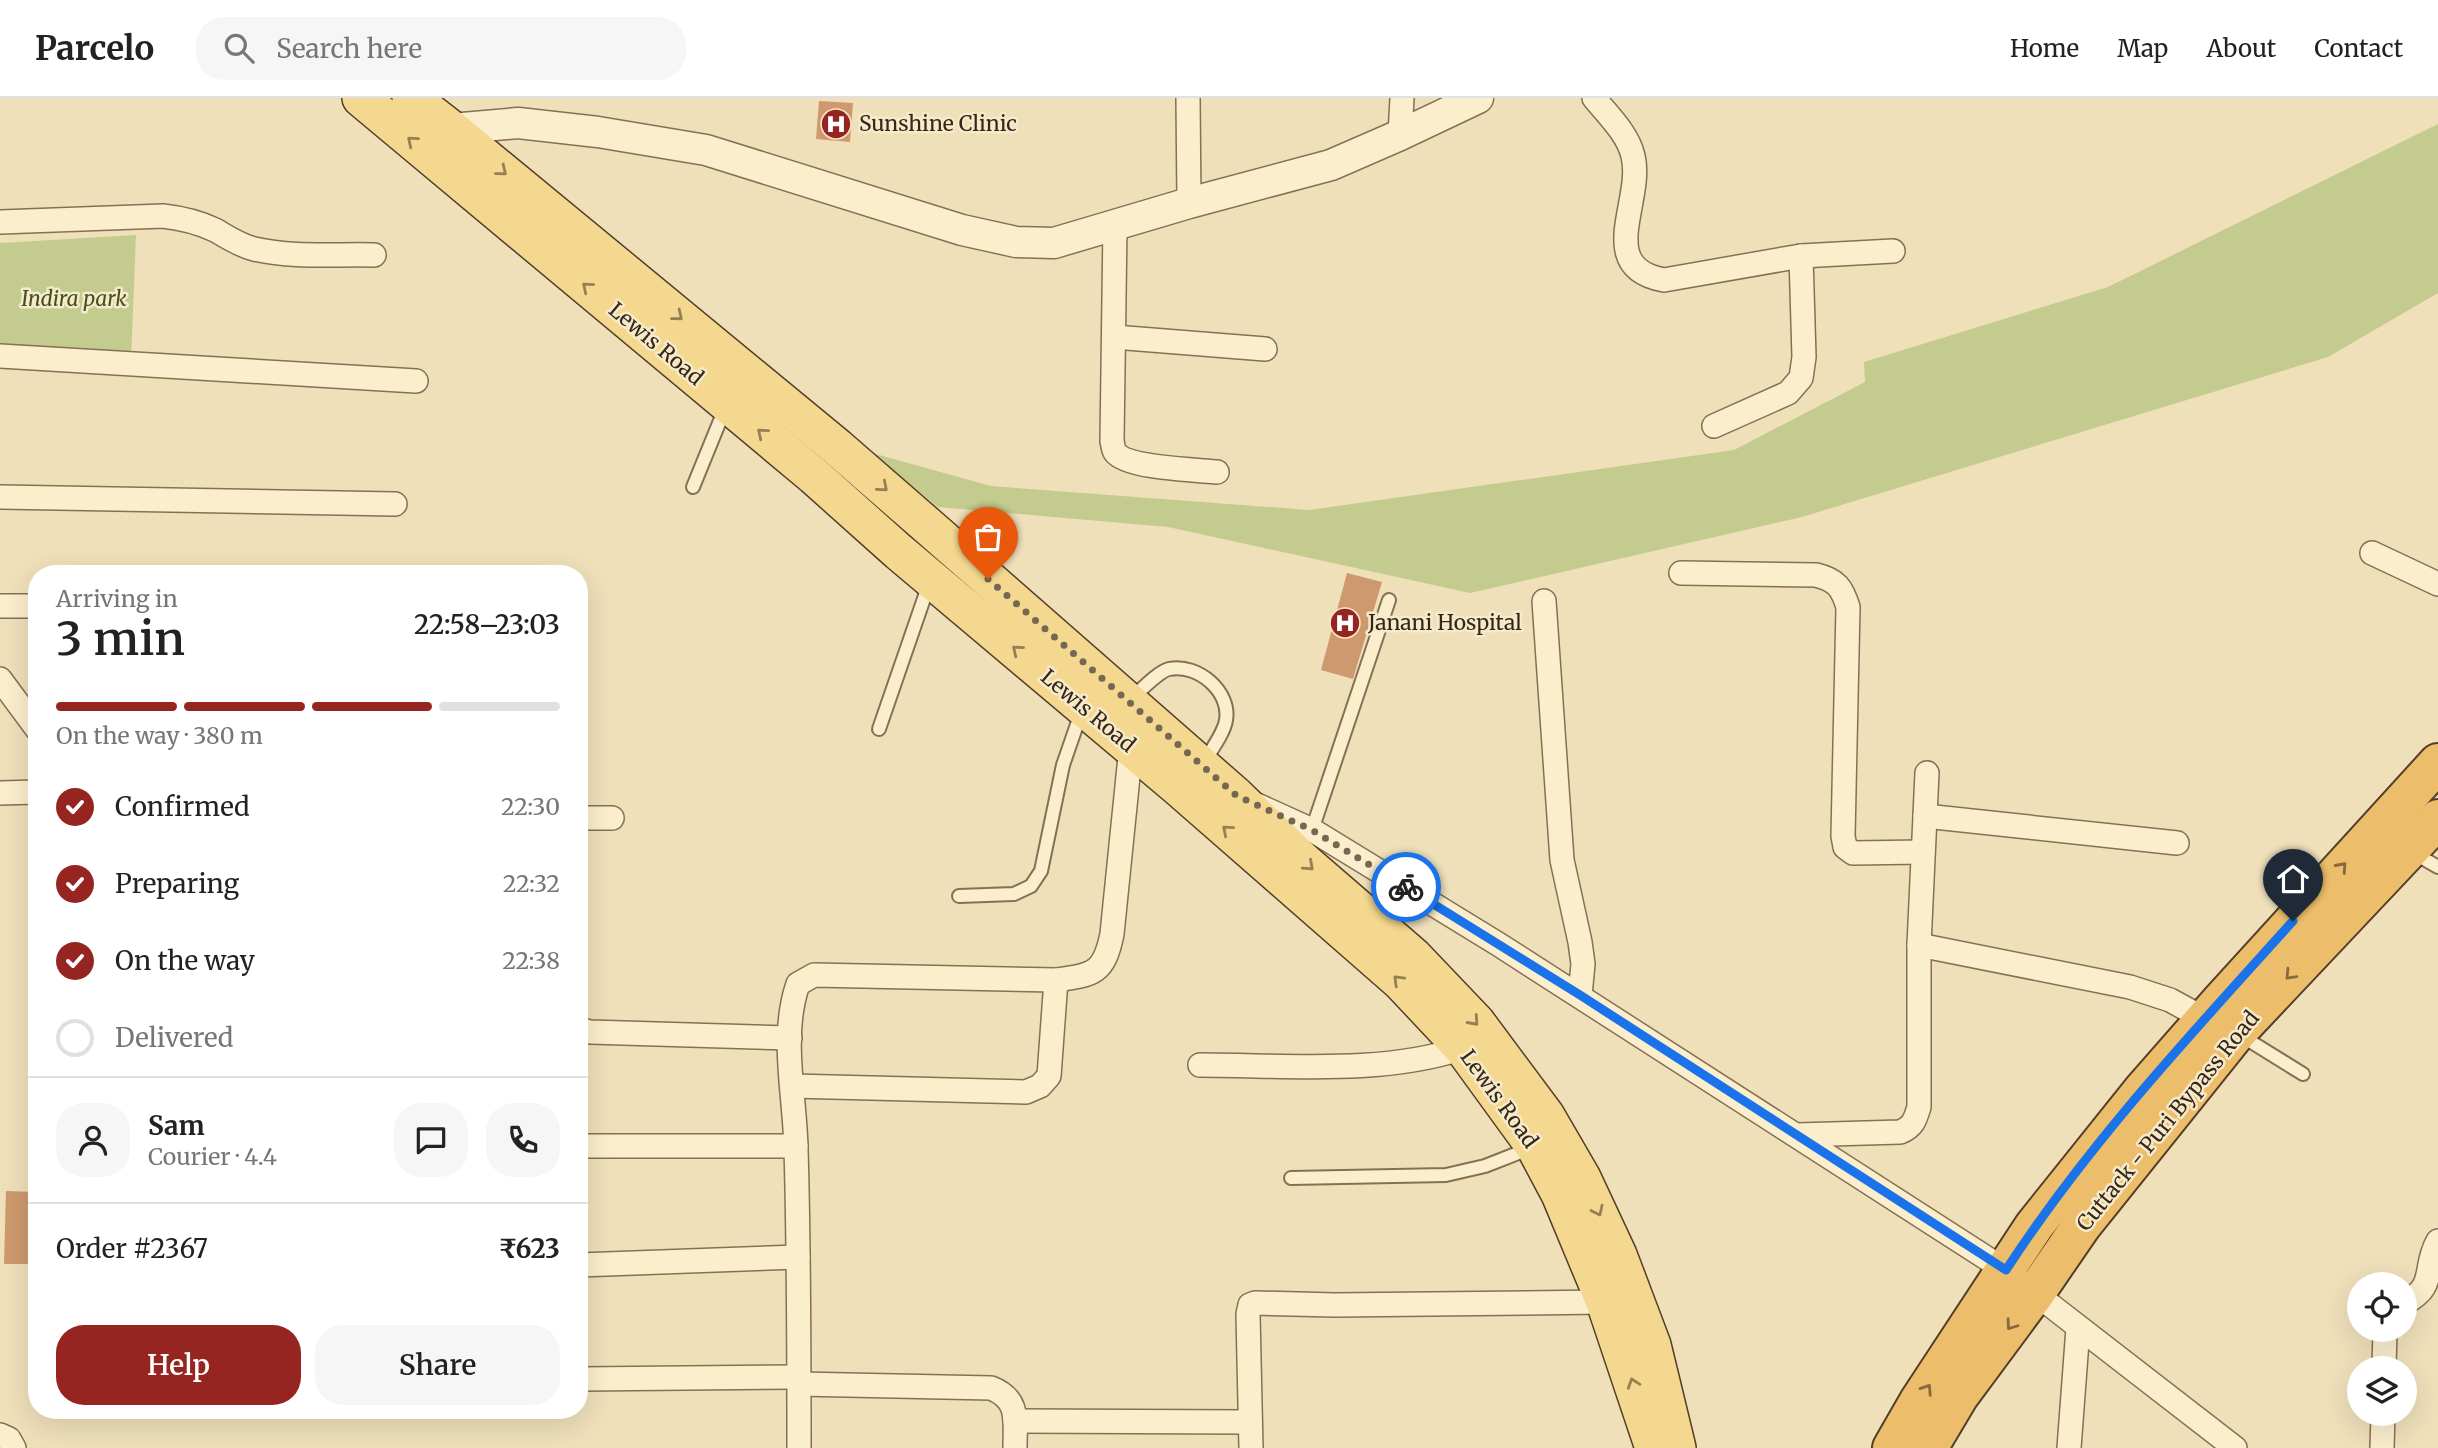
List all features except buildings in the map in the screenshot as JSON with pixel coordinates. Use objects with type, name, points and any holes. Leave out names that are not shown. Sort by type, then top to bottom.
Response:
[{"type":"highway","name":"Cuttack - Puri Bypass Road","points":[[1928,1448],[1959,1396],[2036,1292],[2221,1026],[2438,762]]},
{"type":"highway","name":"Cuttack - Puri Bypass Road","points":[[1892,1448],[1919,1401],[2034,1226],[2142,1091],[2423,859],[2438,819]]},
{"type":"main road","name":"Lewis Road","points":[[361,98],[549,232],[837,447],[929,527],[1114,718]]},
{"type":"main road","name":"Lewis Road","points":[[411,98],[451,129],[549,232],[727,404],[931,578],[1190,777],[1401,982],[1463,1048],[1535,1147],[1560,1194],[1605,1301],[1654,1448]]},
{"type":"main road","name":"Lewis Road","points":[[1190,777],[1237,796],[1303,861],[1414,957],[1476,1022],[1546,1116],[1582,1178],[1618,1255],[1652,1345],[1677,1448]]},
{"type":"street","points":[[1188,98],[1189,203]]},
{"type":"street","points":[[1400,135],[1402,98]]},
{"type":"street","points":[[451,129],[518,122],[706,150],[962,230],[1016,242],[1054,243],[1331,165],[1478,98]]},
{"type":"street","points":[[1594,98],[1625,137],[1634,157],[1625,240],[1631,265],[1646,277],[1664,280],[1801,256],[1893,251]]},
{"type":"street","points":[[0,222],[163,216],[186,219],[214,230],[235,243],[257,249],[286,253],[374,255]]},
{"type":"street","points":[[1115,225],[1112,441],[1115,452],[1126,460],[1145,464],[1216,472]]},
{"type":"street","points":[[1714,426],[1788,393],[1801,378],[1804,357],[1801,256]]},
{"type":"street","points":[[1114,337],[1265,349]]},
{"type":"street","points":[[0,356],[416,382]]},
{"type":"street","points":[[0,497],[395,504]]},
{"type":"street","points":[[2372,553],[2438,584]]},
{"type":"street","points":[[1681,573],[1816,575],[1829,578],[1842,587],[1848,607],[1843,836],[1845,847],[1853,853],[1923,852]]},
{"type":"street","points":[[1544,601],[1562,860],[1583,964],[1580,995]]},
{"type":"street","points":[[0,606],[28,606]]},
{"type":"street","points":[[0,679],[28,717]]},
{"type":"street","points":[[799,1448],[796,1146],[789,1038],[792,1000],[798,984],[814,975],[1056,980],[1088,976],[1100,968],[1108,953],[1114,718]]},
{"type":"street","points":[[1797,1135],[1899,1132],[1909,1129],[1915,1122],[1919,1107],[1919,945],[1927,773]]},
{"type":"street","points":[[0,793],[28,792]]},
{"type":"street","points":[[1237,796],[1312,830],[1580,995],[2006,1270],[2235,1448]]},
{"type":"street","points":[[1925,816],[2177,843]]},
{"type":"street","points":[[588,818],[612,818]]},
{"type":"street","points":[[1919,945],[2130,987],[2170,1000],[2221,1026]]},
{"type":"street","points":[[792,1086],[1026,1092],[1040,1086],[1049,1076],[1056,980]]},
{"type":"street","points":[[588,1031],[789,1038]]},
{"type":"street","points":[[1200,1065],[1368,1065],[1441,1055],[1463,1048]]},
{"type":"street","points":[[588,1146],[796,1146]]},
{"type":"street","points":[[2417,1298],[2427,1291],[2432,1278],[2434,1247],[2438,1241]]},
{"type":"street","points":[[588,1265],[798,1257]]},
{"type":"street","points":[[1251,1448],[1250,1305],[1605,1301]]},
{"type":"street","points":[[2069,1448],[2078,1328]]},
{"type":"street","points":[[588,1379],[799,1380],[991,1388],[1004,1393],[1013,1405],[1015,1448]]},
{"type":"street","points":[[1015,1421],[1250,1422]]},
{"type":"street","points":[[2382,1448],[2383,1426]]},
{"type":"street","points":[[0,1435],[9,1439],[14,1448]]},
{"type":"lane","points":[[693,487],[727,404]]},
{"type":"lane","points":[[879,729],[931,578]]},
{"type":"lane","points":[[1312,830],[1390,600]]},
{"type":"lane","points":[[959,896],[1014,894],[1031,886],[1041,871],[1063,765],[1167,669],[1199,674],[1217,688],[1226,700],[1226,722],[1190,777]]},
{"type":"lane","points":[[2221,1026],[2303,1074]]},
{"type":"lane","points":[[1291,1178],[1446,1175],[1485,1166],[1535,1147]]},
{"type":"green space","points":[[2438,124],[2438,293],[2328,357],[1802,517],[1470,593],[1168,527],[938,507],[872,453],[991,486],[1309,510],[1734,450],[1865,382],[1864,362],[2108,287]]},
{"type":"green space","name":"Indira park","points":[[136,235],[131,361],[0,356],[0,243]]},
{"type":"way so far","points":[[988,579],[1237,796],[1312,830],[1406,887]]},
{"type":"place","name":"Sunshine Clinic","points":[[836,124]]},
{"type":"place","name":"Janani Hospital","points":[[1345,623]]},
{"type":"route","points":[[1406,887],[1580,995],[2006,1270],[2034,1226],[2142,1091],[2293,921]]}]
